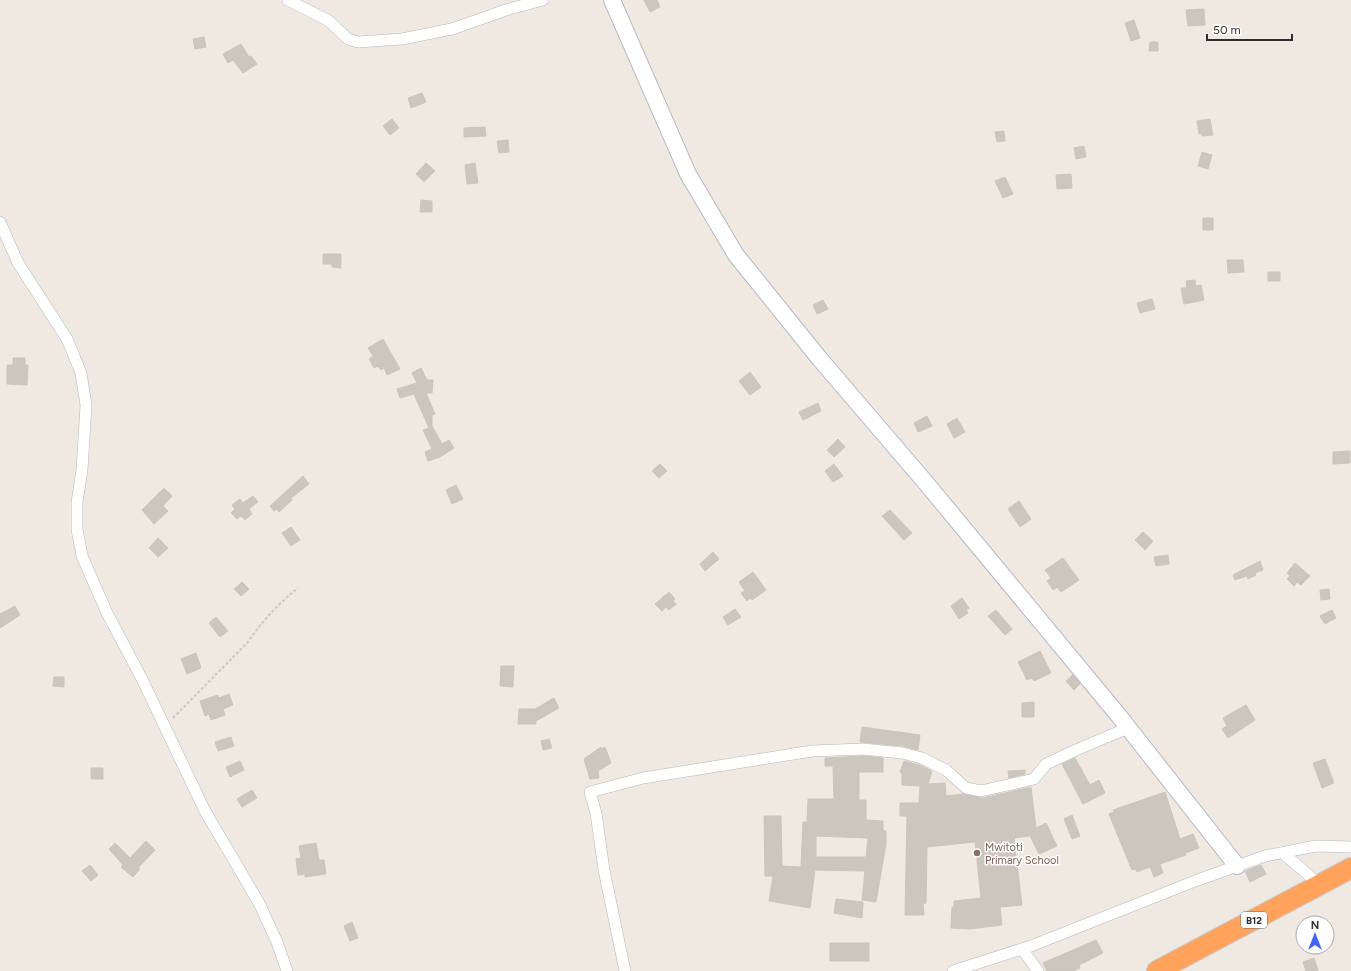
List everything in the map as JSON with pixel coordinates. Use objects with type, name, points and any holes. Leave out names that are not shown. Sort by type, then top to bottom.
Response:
[{"type":"highway","name":"B12","points":[[1157,971],[1351,868]]},
{"type":"street","points":[[288,0],[329,21],[348,39],[358,42],[373,42],[402,39],[452,29],[509,9],[544,0]]},
{"type":"street","points":[[612,0],[688,174],[736,255],[819,358],[950,512],[1128,728],[1237,866]]},
{"type":"street","points":[[0,222],[18,263],[67,339],[76,357],[81,373],[86,405],[82,470],[77,502],[79,545],[82,556],[107,613],[165,728],[205,812],[259,903],[277,942],[287,971]]},
{"type":"street","points":[[625,971],[604,870],[596,813],[590,792],[643,778],[812,751],[863,749],[902,753],[922,758],[946,770],[966,788],[981,791],[1034,779],[1046,764],[1128,728]]},
{"type":"street","points":[[953,971],[1022,949],[1265,856],[1316,846],[1351,847]]},
{"type":"street","points":[[1283,853],[1320,885]]},
{"type":"street","points":[[1022,949],[1038,971]]},
{"type":"path","points":[[165,728],[177,712],[248,642],[258,627],[282,600],[298,588]]},
{"type":"building","points":[[644,0],[657,0],[660,7],[650,12]]},
{"type":"building","points":[[1204,9],[1205,25],[1188,26],[1186,10]]},
{"type":"building","points":[[1134,20],[1140,38],[1131,41],[1125,23]]},
{"type":"building","points":[[204,37],[206,47],[195,49],[193,39]]},
{"type":"building","points":[[1150,42],[1158,42],[1158,51],[1149,51]]},
{"type":"building","points":[[241,44],[249,57],[251,56],[257,64],[243,73],[233,60],[228,63],[223,54]]},
{"type":"building","points":[[422,93],[426,102],[411,108],[408,98]]},
{"type":"building","points":[[392,119],[399,128],[390,135],[383,126]]},
{"type":"building","points":[[1210,119],[1213,135],[1202,136],[1202,133],[1199,134],[1197,121]]},
{"type":"building","points":[[485,127],[486,136],[464,137],[464,128]]},
{"type":"building","points":[[1004,131],[1005,141],[997,142],[995,132]]},
{"type":"building","points":[[508,140],[509,152],[499,153],[497,141]]},
{"type":"building","points":[[1084,146],[1086,157],[1076,159],[1074,148]]},
{"type":"building","points":[[1202,152],[1212,155],[1208,169],[1198,166]]},
{"type":"building","points":[[426,163],[435,171],[424,182],[416,174]]},
{"type":"building","points":[[475,163],[478,183],[467,184],[465,165]]},
{"type":"building","points":[[1071,174],[1072,188],[1057,189],[1056,175]]},
{"type":"building","points":[[1005,177],[1013,194],[1003,198],[995,181]]},
{"type":"building","points":[[421,200],[432,201],[432,212],[420,212]]},
{"type":"building","points":[[1203,218],[1213,218],[1213,230],[1203,230]]},
{"type":"building","points":[[323,254],[341,254],[341,268],[332,267],[332,264],[323,264]]},
{"type":"building","points":[[1227,260],[1243,260],[1244,272],[1228,273]]},
{"type":"building","points":[[1268,272],[1280,272],[1280,281],[1268,281]]},
{"type":"building","points":[[1195,280],[1196,286],[1201,285],[1204,300],[1184,304],[1181,288],[1187,288],[1186,281]]},
{"type":"building","points":[[1152,299],[1155,309],[1140,313],[1137,303]]},
{"type":"building","points":[[823,300],[828,309],[817,314],[813,305]]},
{"type":"building","points":[[383,339],[400,369],[387,375],[384,368],[381,370],[378,366],[374,368],[369,359],[373,356],[368,348]]},
{"type":"building","points":[[13,358],[25,358],[25,365],[28,365],[27,385],[7,384],[7,365],[13,365]]},
{"type":"building","points":[[421,368],[427,380],[433,380],[432,393],[426,393],[435,414],[432,415],[432,426],[442,444],[449,440],[454,448],[440,457],[428,461],[425,452],[432,449],[423,430],[429,428],[414,394],[400,398],[397,389],[417,383],[412,373]]},
{"type":"building","points":[[750,372],[761,387],[750,395],[739,381]]},
{"type":"building","points":[[818,403],[821,411],[803,420],[799,412]]},
{"type":"building","points":[[927,416],[932,426],[918,432],[914,423]]},
{"type":"building","points":[[957,418],[965,432],[954,438],[947,424]]},
{"type":"building","points":[[838,439],[845,447],[834,457],[827,450]]},
{"type":"building","points":[[1350,451],[1350,463],[1333,464],[1333,452]]},
{"type":"building","points":[[660,464],[667,471],[659,478],[652,471]]},
{"type":"building","points":[[834,464],[843,476],[833,482],[825,471]]},
{"type":"building","points":[[303,476],[309,484],[291,498],[292,500],[279,512],[277,509],[274,511],[270,506]]},
{"type":"building","points":[[456,485],[463,499],[452,504],[446,490]]},
{"type":"building","points":[[164,488],[172,496],[163,506],[168,511],[154,524],[142,510]]},
{"type":"building","points":[[253,496],[258,502],[249,509],[252,514],[245,520],[241,516],[237,519],[231,513],[235,509],[232,505],[240,499],[243,503]]},
{"type":"building","points":[[1019,501],[1031,519],[1020,527],[1008,509]]},
{"type":"building","points":[[890,510],[912,533],[904,540],[882,516]]},
{"type":"building","points":[[291,527],[300,540],[291,546],[282,533]]},
{"type":"building","points":[[1143,532],[1153,541],[1145,550],[1135,540]]},
{"type":"building","points":[[158,538],[168,548],[158,557],[149,548]]},
{"type":"building","points":[[713,552],[719,559],[705,571],[700,564]]},
{"type":"building","points":[[1168,555],[1169,564],[1156,566],[1154,557]]},
{"type":"building","points":[[1063,558],[1079,580],[1061,592],[1057,587],[1053,590],[1047,581],[1051,578],[1045,570]]},
{"type":"building","points":[[1260,561],[1263,570],[1255,573],[1256,575],[1248,579],[1247,576],[1235,580],[1233,575]]},
{"type":"building","points":[[1295,563],[1310,576],[1301,585],[1297,582],[1294,586],[1287,579],[1290,576],[1287,573]]},
{"type":"building","points":[[753,572],[766,590],[752,600],[750,598],[747,601],[741,593],[745,591],[739,582]]},
{"type":"building","points":[[242,582],[249,589],[241,596],[234,589]]},
{"type":"building","points":[[1329,589],[1330,599],[1321,600],[1320,590]]},
{"type":"building","points":[[669,592],[675,599],[673,601],[676,604],[669,610],[666,607],[662,611],[655,604]]},
{"type":"building","points":[[962,598],[969,608],[966,610],[968,613],[959,619],[951,606]]},
{"type":"building","points":[[15,606],[20,615],[0,628],[0,614]]},
{"type":"building","points":[[735,609],[741,617],[728,625],[723,617]]},
{"type":"building","points":[[996,610],[1012,629],[1005,635],[988,616]]},
{"type":"building","points":[[1332,610],[1336,618],[1325,624],[1320,616]]},
{"type":"building","points":[[216,617],[228,631],[220,637],[209,623]]},
{"type":"building","points":[[1040,651],[1051,673],[1034,681],[1032,678],[1027,680],[1018,662]]},
{"type":"building","points":[[196,653],[201,668],[187,674],[181,659]]},
{"type":"building","points":[[501,666],[514,666],[513,687],[500,686]]},
{"type":"building","points":[[1073,675],[1080,684],[1074,690],[1066,681]]},
{"type":"building","points":[[54,677],[64,677],[64,687],[53,686]]},
{"type":"building","points":[[229,694],[233,705],[223,709],[225,715],[211,720],[209,714],[205,716],[200,701],[218,695],[219,698]]},
{"type":"building","points":[[554,698],[559,708],[536,721],[536,724],[518,724],[519,709],[535,709]]},
{"type":"building","points":[[1034,702],[1034,717],[1022,717],[1022,703]]},
{"type":"building","points":[[1246,705],[1255,720],[1228,738],[1222,729],[1227,726],[1223,718]]},
{"type":"building","points":[[862,727],[920,735],[918,750],[903,746],[860,742]]},
{"type":"building","points":[[231,737],[234,746],[218,751],[215,742]]},
{"type":"building","points":[[549,739],[552,748],[543,750],[541,741]]},
{"type":"building","points":[[601,747],[602,749],[605,747],[611,763],[598,771],[599,778],[590,779],[584,759]]},
{"type":"building","points":[[863,756],[883,758],[883,772],[859,772],[859,800],[866,800],[866,820],[883,821],[883,830],[886,831],[886,844],[876,902],[862,900],[865,871],[815,870],[810,908],[769,901],[773,876],[765,876],[764,816],[781,816],[782,866],[801,867],[803,822],[807,822],[808,799],[834,799],[833,766],[825,766],[825,758]],"holes":[[[816,836],[868,838],[866,857],[816,857]]]},
{"type":"building","points":[[1075,758],[1090,785],[1099,780],[1105,793],[1083,804],[1062,764]]},
{"type":"building","points":[[1325,759],[1334,783],[1322,788],[1313,763]]},
{"type":"building","points":[[240,761],[244,770],[230,777],[226,767]]},
{"type":"building","points":[[904,761],[920,765],[932,771],[928,784],[945,783],[946,796],[963,794],[983,798],[1031,787],[1036,828],[1046,823],[1057,846],[1039,854],[1030,836],[1014,838],[1022,905],[1000,907],[1002,925],[970,929],[951,928],[952,907],[954,907],[954,901],[981,898],[975,842],[927,847],[926,903],[923,904],[924,915],[905,915],[907,816],[900,816],[900,803],[919,803],[920,786],[902,785],[902,773],[900,772]]},
{"type":"building","points":[[91,768],[103,768],[103,779],[91,779]]},
{"type":"building","points":[[1025,770],[1025,774],[1009,778],[1008,771]]},
{"type":"building","points":[[252,790],[257,798],[242,807],[237,799]]},
{"type":"building","points":[[1165,792],[1180,839],[1193,834],[1199,848],[1185,853],[1186,855],[1160,864],[1163,873],[1154,877],[1150,867],[1137,872],[1136,869],[1132,870],[1109,814],[1114,812],[1113,810]]},
{"type":"building","points":[[1072,815],[1080,836],[1072,839],[1064,819]]},
{"type":"building","points":[[146,841],[155,850],[138,868],[140,869],[133,877],[121,867],[123,865],[109,849],[115,843],[130,858]]},
{"type":"building","points":[[316,843],[319,860],[324,860],[326,874],[305,877],[305,874],[298,875],[296,859],[301,858],[299,846]]},
{"type":"building","points":[[90,865],[98,875],[91,881],[82,871]]},
{"type":"building","points":[[1261,865],[1266,874],[1250,882],[1245,871]]},
{"type":"building","points":[[836,899],[863,902],[862,918],[834,913]]},
{"type":"building","points":[[352,922],[358,938],[350,941],[344,926]]},
{"type":"building","points":[[1096,940],[1103,953],[1079,965],[1080,968],[1074,971],[1047,971],[1043,963]]},
{"type":"building","points":[[830,943],[869,943],[869,961],[830,961]]},
{"type":"building","points":[[1314,958],[1318,971],[1306,971],[1303,962]]},
{"type":"place","name":"Mwitoti Primary School","points":[[977,853]]}]
